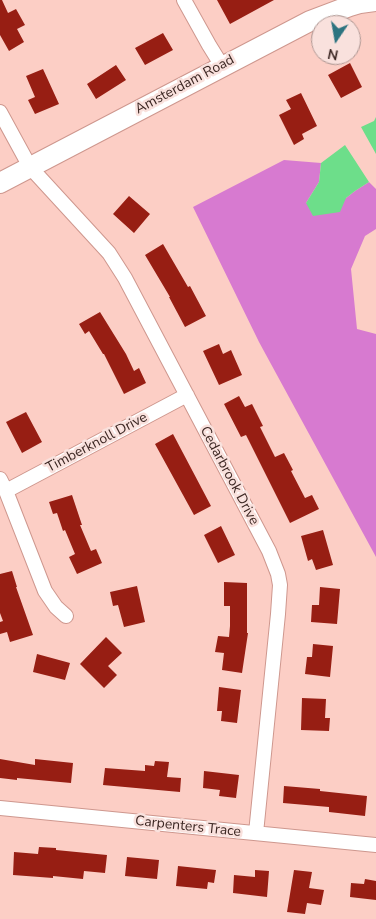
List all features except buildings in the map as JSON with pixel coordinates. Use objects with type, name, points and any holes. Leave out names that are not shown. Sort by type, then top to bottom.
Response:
[{"type":"main road","name":"Amsterdam Road","points":[[0,183],[310,21],[348,3],[376,1]]},
{"type":"street","points":[[184,0],[222,66]]},
{"type":"street","name":"Cedarbrook Drive","points":[[0,112],[30,167],[109,253],[125,278],[269,551],[278,574],[280,585],[278,614],[256,833]]},
{"type":"street","name":"Timberknoll Drive","points":[[3,485],[187,395]]},
{"type":"street","points":[[3,485],[46,591],[56,607],[66,616]]},
{"type":"street","name":"Carpenters Trace","points":[[0,808],[376,845]]},
{"type":"shaded area","points":[[376,117],[376,154],[361,127],[374,121]]},
{"type":"shaded area","points":[[345,145],[369,182],[346,198],[340,212],[313,216],[306,203],[319,182],[321,163]]},
{"type":"shaded area","points":[[284,160],[321,163],[319,182],[306,203],[346,198],[369,182],[376,189],[376,229],[365,236],[351,269],[357,329],[376,334],[376,557],[259,342],[193,207]]}]
